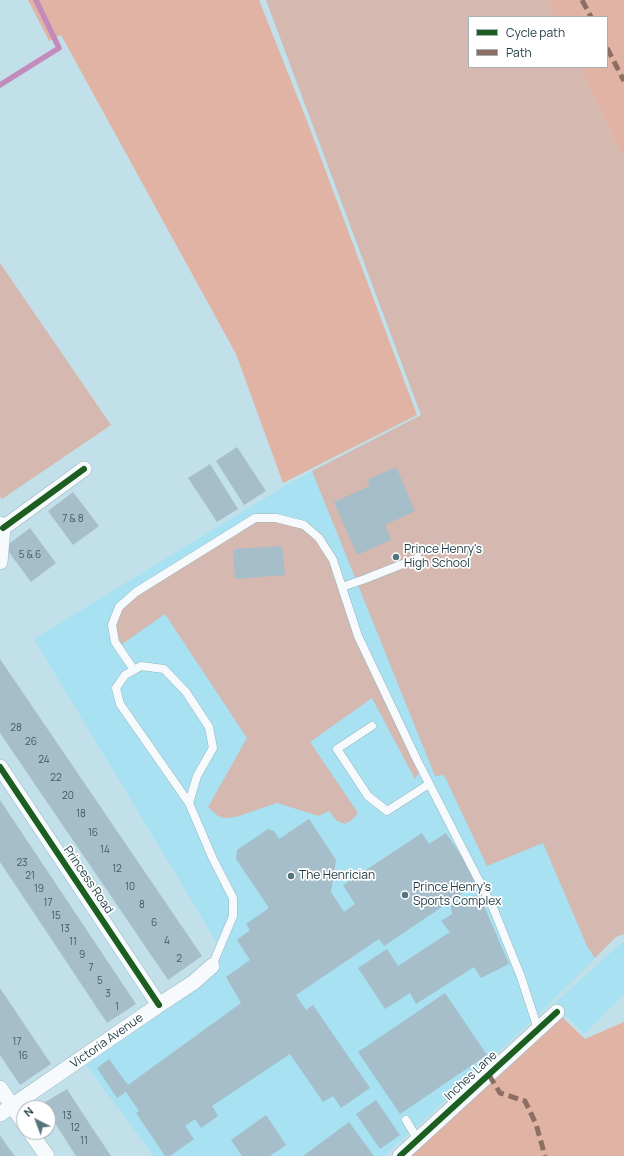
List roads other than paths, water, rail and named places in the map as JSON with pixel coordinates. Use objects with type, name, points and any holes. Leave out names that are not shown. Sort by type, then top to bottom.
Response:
[{"type":"street","points":[[0,562],[1,526],[84,469]]},
{"type":"street","name":"Princess Road","points":[[0,767],[159,1005]]},
{"type":"street","name":"Victoria Avenue","points":[[6,1110],[194,982],[212,966]]},
{"type":"street","name":"Inches Lane","points":[[400,1156],[557,1012]]},
{"type":"street","points":[[0,1088],[6,1110],[16,1117]]},
{"type":"street","points":[[36,1140],[47,1156]]},
{"type":"lane","points":[[134,670],[115,642],[112,625],[119,607],[136,592],[255,518],[276,518],[304,525],[318,538],[333,560],[358,636],[416,760],[494,910],[521,977],[538,1029]]},
{"type":"lane","points":[[342,587],[365,580],[418,558]]},
{"type":"lane","points":[[189,803],[197,776],[213,748],[208,727],[186,692],[164,669],[141,666],[125,675],[116,688],[120,704],[189,803],[213,859],[233,898],[233,916],[212,966]]},
{"type":"lane","points":[[372,726],[337,749],[368,796],[387,811],[429,784]]},
{"type":"lane","points":[[406,1120],[418,1140]]},
{"type":"waterway","points":[[0,85],[59,48],[36,0]]},
{"type":"place","name":"Prince Henry's High School","points":[[396,557]]},
{"type":"place","name":"The Henrician","points":[[291,876]]},
{"type":"place","name":"Prince Henry's Sports Complex","points":[[405,895]]}]
